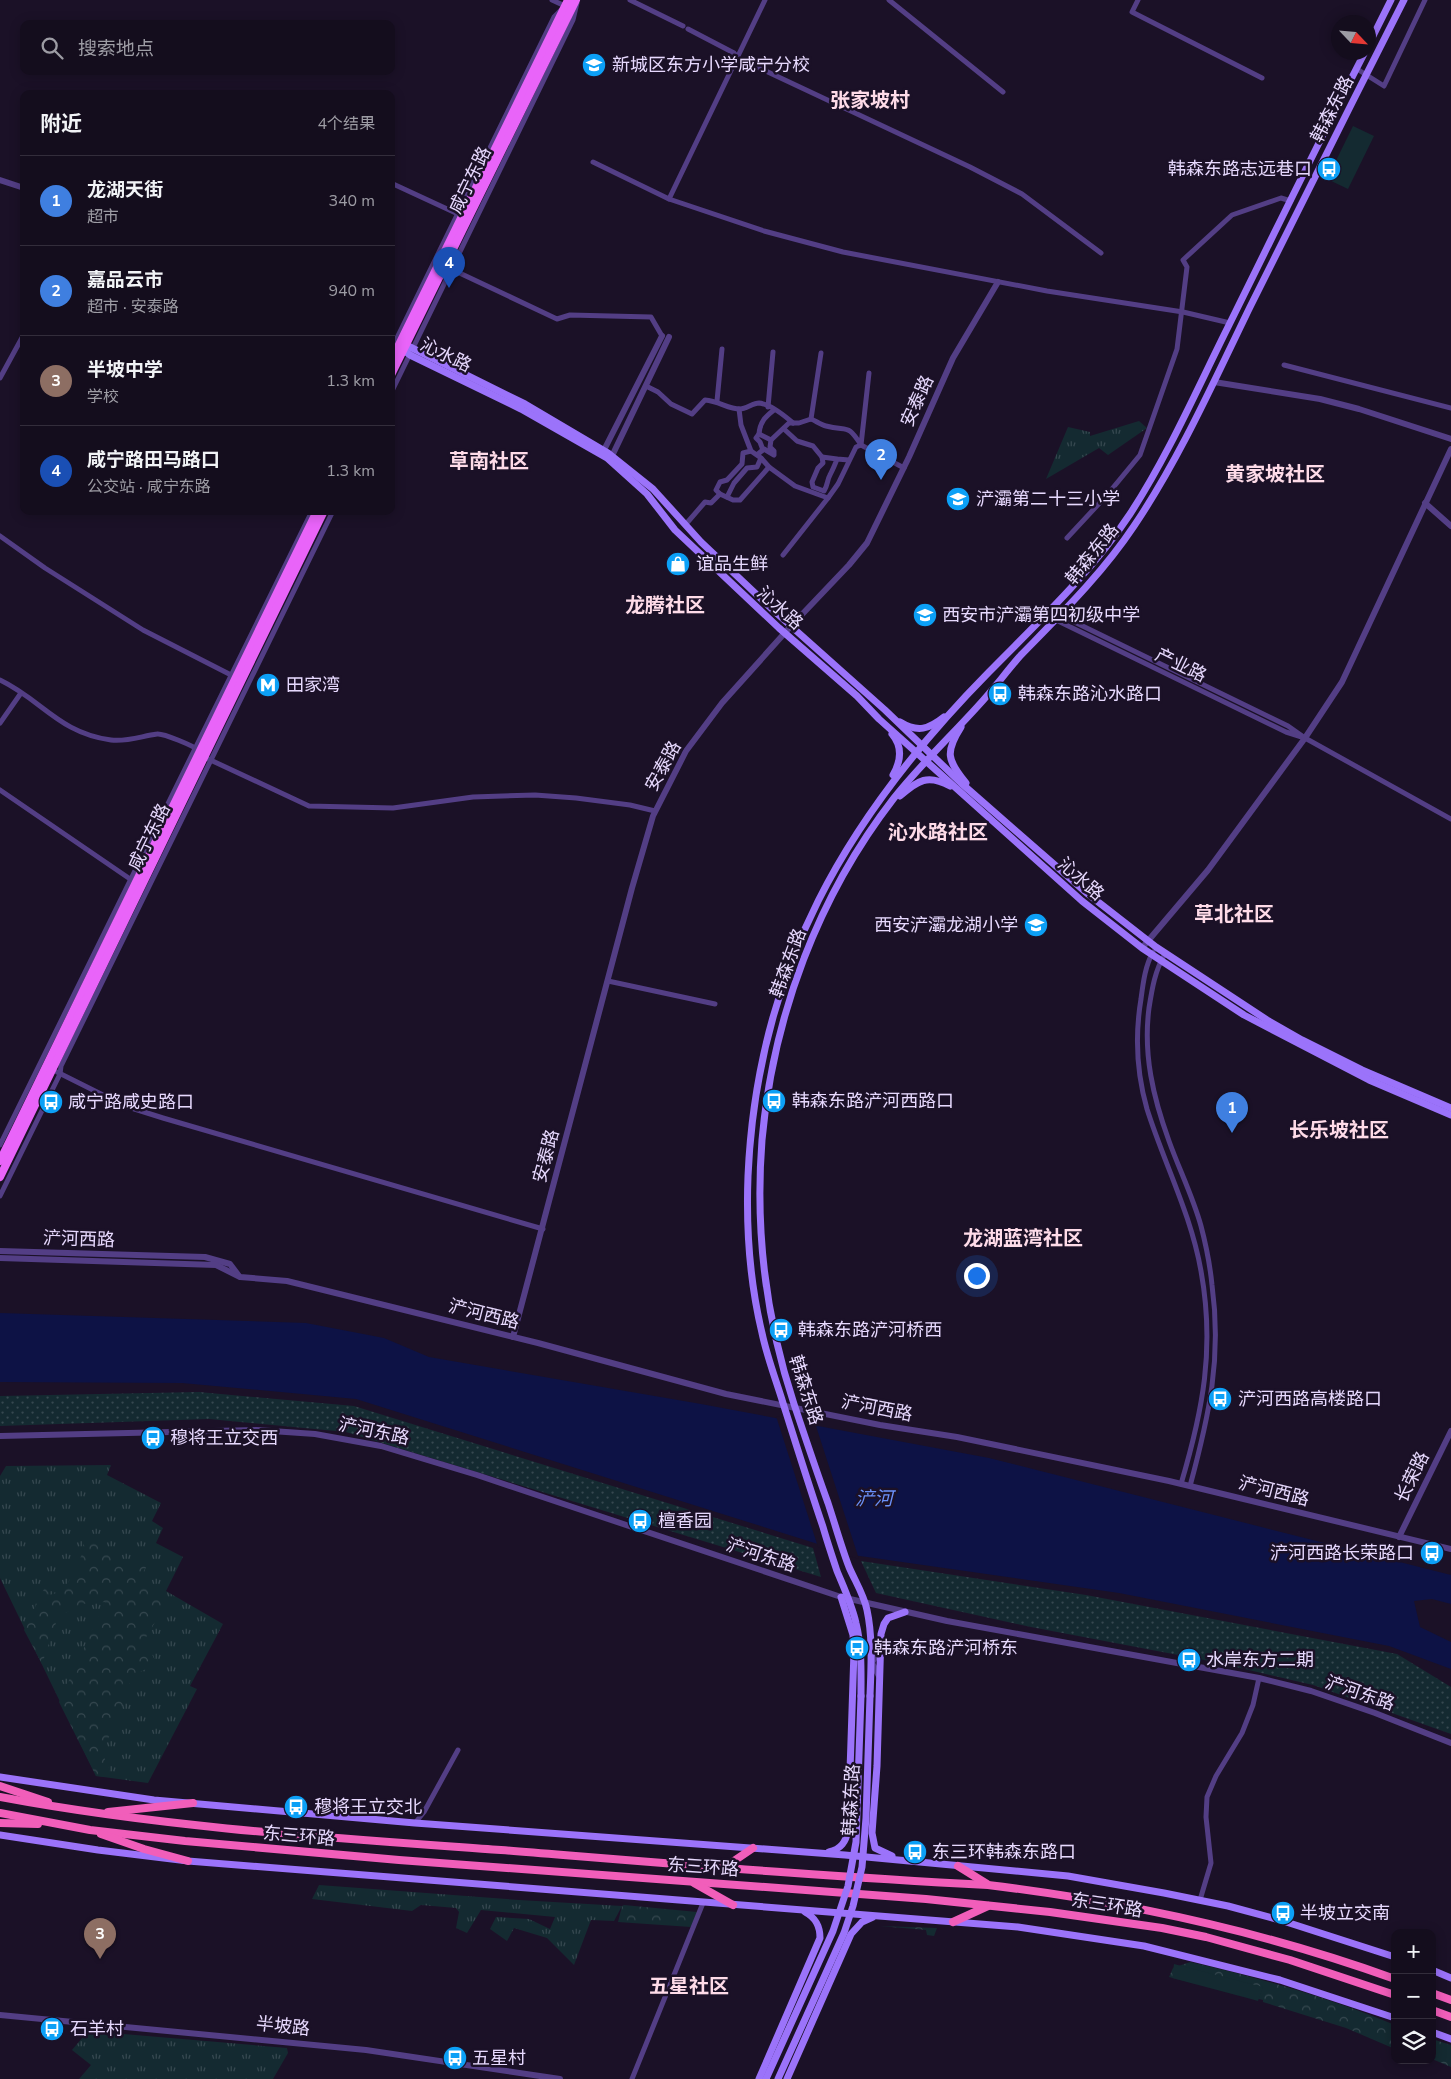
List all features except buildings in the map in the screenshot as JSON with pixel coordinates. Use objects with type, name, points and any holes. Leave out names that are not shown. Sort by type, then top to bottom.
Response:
[{"type":"highway","points":[[0,1786],[69,1809]]},
{"type":"highway","name":"东三环路","points":[[0,1798],[178,1824],[724,1867],[988,1885],[1075,1897],[1214,1924],[1336,1958],[1391,1978]]},
{"type":"highway","points":[[100,1813],[141,1807],[193,1803]]},
{"type":"highway","name":"东三环路","points":[[0,1813],[90,1830],[185,1841],[990,1905],[1162,1928],[1206,1937],[1290,1960],[1391,1994]]},
{"type":"highway","points":[[0,1823],[64,1825]]},
{"type":"highway","points":[[90,1830],[144,1849],[188,1861]]},
{"type":"highway","points":[[724,1867],[753,1848]]},
{"type":"highway","points":[[958,1866],[988,1885]]},
{"type":"highway","points":[[693,1882],[733,1906]]},
{"type":"highway","points":[[953,1922],[990,1905]]},
{"type":"highway","points":[[1436,1994],[1451,2000]]},
{"type":"highway","points":[[1436,2011],[1451,2017]]},
{"type":"main road","name":"咸宁东路","points":[[401,348],[577,0]]},
{"type":"main road","points":[[1376,30],[1391,0]]},
{"type":"main road","name":"韩森东路","points":[[778,2079],[844,1933],[853,1906],[862,1867],[866,1818],[872,1663],[871,1630],[866,1603],[849,1567],[780,1360],[772,1323],[761,1241],[760,1184],[763,1136],[771,1079],[780,1036],[800,967],[810,942],[847,868],[867,835],[887,808],[928,758],[1024,652],[1100,573],[1136,524],[1182,445],[1404,0]]},
{"type":"main road","name":"咸宁东路","points":[[395,364],[567,3]]},
{"type":"main road","name":"韩森东路","points":[[766,2079],[833,1931],[848,1886],[856,1842],[862,1659],[857,1623],[836,1568],[761,1330],[753,1282],[749,1234],[750,1147],[756,1089],[780,991],[808,920],[843,854],[882,796],[919,749],[1111,541],[1131,512],[1164,455],[1361,60]]},
{"type":"main road","name":"沁水路","points":[[401,348],[525,404],[604,450],[653,489],[686,524],[696,538],[889,714],[919,749],[966,797],[1082,901],[1142,948],[1151,954],[1164,957],[1302,1040],[1362,1070],[1451,1108]]},
{"type":"main road","name":"沁水路","points":[[401,348],[522,409],[607,458],[647,494],[675,530],[785,633],[857,696],[879,719],[919,749]]},
{"type":"main road","name":"咸宁东路","points":[[0,1161],[134,881],[203,754],[234,676],[315,515]]},
{"type":"main road","name":"咸宁东路","points":[[0,1177],[56,1072],[203,754],[322,515]]},
{"type":"main road","points":[[889,714],[908,726],[922,730],[935,724],[960,704]]},
{"type":"main road","points":[[966,718],[953,740],[949,754],[956,771],[977,796]]},
{"type":"main road","points":[[879,719],[897,740],[900,755],[897,769],[882,796]]},
{"type":"main road","name":"沁水路","points":[[928,758],[977,796],[1088,894],[1156,947],[1164,957],[1244,1016],[1395,1092],[1451,1115]]},
{"type":"main road","points":[[887,808],[917,783],[931,779],[943,782],[966,797]]},
{"type":"main road","points":[[816,1853],[837,1850],[847,1838],[848,1830],[854,1652],[853,1635],[841,1597]]},
{"type":"main road","points":[[904,1612],[893,1615],[884,1624],[880,1647],[873,1844],[879,1851],[907,1861]]},
{"type":"main road","points":[[0,1777],[154,1800],[415,1823],[816,1853],[1068,1876],[1200,1900],[1280,1920],[1391,1956]]},
{"type":"main road","points":[[0,1835],[188,1861],[733,1906],[1018,1927],[1144,1946],[1280,1980],[1391,2017]]},
{"type":"main road","points":[[759,2079],[820,1938],[820,1928],[816,1921],[812,1916],[802,1911]]},
{"type":"main road","points":[[787,2079],[851,1934],[862,1922],[876,1916]]},
{"type":"main road","points":[[1436,1972],[1451,1978]]},
{"type":"main road","points":[[1436,2034],[1451,2040]]},
{"type":"street","points":[[552,0],[567,3]]},
{"type":"street","points":[[401,348],[452,269],[573,20],[577,0]]},
{"type":"street","points":[[630,0],[686,27],[734,53],[738,58],[970,167],[1022,194],[1102,253]]},
{"type":"street","points":[[669,198],[765,0]]},
{"type":"street","points":[[889,0],[1003,92]]},
{"type":"street","points":[[1138,0],[1132,12],[1262,78]]},
{"type":"street","points":[[1357,69],[1384,86],[1425,0]]},
{"type":"street","points":[[395,375],[401,348],[458,214],[554,17],[567,3]]},
{"type":"street","points":[[593,162],[669,198],[764,231],[843,252],[997,284],[1182,312],[1230,323]]},
{"type":"street","points":[[0,180],[20,187]]},
{"type":"street","points":[[395,185],[458,214]]},
{"type":"street","points":[[1068,538],[1140,455],[1177,349],[1187,266],[1183,260],[1232,215],[1281,198],[1291,201]]},
{"type":"street","points":[[452,269],[557,319],[570,316],[651,317],[662,336],[604,450]]},
{"type":"street","name":"安泰路","points":[[513,1337],[632,888],[655,811],[686,751],[722,703],[849,565],[866,543],[904,468],[953,358],[997,284]]},
{"type":"street","points":[[612,456],[669,337]]},
{"type":"street","points":[[0,378],[20,341]]},
{"type":"street","points":[[718,401],[722,349]]},
{"type":"street","points":[[768,407],[773,352]]},
{"type":"street","points":[[811,419],[822,353]]},
{"type":"street","points":[[1284,365],[1451,408]]},
{"type":"street","points":[[861,445],[869,373]]},
{"type":"street","points":[[638,382],[658,392],[671,404],[692,414],[705,400],[718,401],[739,409],[759,404],[780,412],[793,423]]},
{"type":"street","points":[[1214,382],[1320,400],[1359,409],[1451,439]]},
{"type":"street","points":[[739,409],[741,425],[751,451],[760,456],[769,467],[795,486],[828,498]]},
{"type":"street","points":[[727,497],[734,483],[747,468],[757,467],[762,450],[760,442],[756,438],[760,434],[760,426],[765,417],[774,410]]},
{"type":"street","points":[[762,450],[774,455],[774,451],[770,447],[771,440],[789,423],[811,419],[824,426],[843,427],[853,433],[861,445],[904,468]]},
{"type":"street","points":[[784,429],[797,441],[813,446],[822,457],[823,463],[818,468],[812,482],[813,487],[824,491],[828,485],[829,476],[837,458]]},
{"type":"street","points":[[760,434],[771,440]]},
{"type":"street","points":[[783,555],[838,484],[856,447],[861,445]]},
{"type":"street","points":[[1142,948],[1208,870],[1305,738],[1342,682],[1451,450]]},
{"type":"street","points":[[751,451],[743,454],[742,464],[728,480],[720,482],[716,490],[720,494],[740,500],[769,467]]},
{"type":"street","points":[[822,457],[849,460]]},
{"type":"street","points":[[742,464],[747,468]]},
{"type":"street","points":[[686,524],[705,502],[711,503],[720,494]]},
{"type":"street","points":[[1425,503],[1451,526]]},
{"type":"street","points":[[0,536],[44,568],[143,630],[234,676],[310,515]]},
{"type":"street","points":[[203,754],[331,515]]},
{"type":"street","name":"产业路","points":[[1049,610],[1058,618],[1286,732],[1305,738],[1451,819]]},
{"type":"street","points":[[0,680],[21,693],[58,721],[77,731],[112,740],[160,733],[308,806],[393,808],[473,797],[536,795],[630,805],[655,811]]},
{"type":"street","points":[[0,723],[21,693]]},
{"type":"street","points":[[0,790],[134,881],[0,1145]]},
{"type":"street","points":[[1156,947],[1151,954],[1143,981],[1138,1018],[1138,1057],[1147,1107],[1194,1236],[1205,1304],[1207,1360],[1204,1394],[1194,1442],[1181,1484]]},
{"type":"street","points":[[1164,957],[1151,992],[1146,1044],[1150,1073],[1154,1097],[1168,1140],[1201,1225],[1213,1286],[1215,1318],[1215,1361],[1210,1409],[1190,1486]]},
{"type":"street","points":[[608,981],[715,1004]]},
{"type":"street","points":[[0,1196],[56,1072],[125,1106],[542,1229]]},
{"type":"street","name":"浐河西路","points":[[0,1251],[205,1258],[230,1264],[240,1278]]},
{"type":"street","name":"浐河西路","points":[[0,1258],[216,1265],[240,1278],[287,1281],[513,1337],[726,1394],[957,1437],[1181,1484],[1451,1549]]},
{"type":"street","name":"浐河东路","points":[[0,1436],[230,1429],[293,1432],[344,1438],[426,1458],[841,1597],[904,1612],[1259,1678],[1320,1694],[1451,1742]]},
{"type":"street","name":"长荣路","points":[[1400,1537],[1451,1430]]},
{"type":"street","points":[[878,1676],[872,1663],[880,1647]]},
{"type":"street","points":[[1200,1900],[1211,1863],[1206,1817],[1207,1797],[1216,1776],[1242,1733],[1253,1705],[1259,1678]]},
{"type":"street","points":[[415,1823],[424,1812],[458,1750]]},
{"type":"street","points":[[632,2079],[703,1903]]},
{"type":"street","name":"半坡路","points":[[0,2015],[356,2049],[560,2079]]},
{"type":"green space","points":[[1353,126],[1374,136],[1348,189],[1327,179]]},
{"type":"green space","points":[[1139,421],[1147,428],[1108,455],[1099,448],[1046,479],[1068,427],[1090,432],[1090,436]]},
{"type":"green space","points":[[199,1392],[354,1406],[813,1548],[821,1577],[346,1432],[209,1419],[0,1426],[0,1396]]},
{"type":"green space","points":[[111,1465],[107,1475],[161,1503],[152,1521],[163,1528],[156,1543],[183,1557],[166,1591],[223,1624],[190,1686],[197,1689],[148,1783],[96,1776],[0,1578],[0,1476],[6,1466]]},
{"type":"green space","points":[[89,1541],[113,1552],[121,1565],[128,1566],[134,1562],[146,1567],[141,1576],[143,1583],[162,1595],[163,1609],[145,1639],[157,1665],[139,1672],[127,1687],[122,1708],[104,1748],[105,1763],[110,1769],[108,1777],[96,1776],[59,1702],[105,1602],[81,1604],[58,1617],[42,1664],[24,1630],[46,1585],[49,1595],[64,1591],[85,1548],[83,1542]]},
{"type":"green space","points":[[861,1561],[1086,1595],[1397,1654],[1451,1687],[1451,1734],[1313,1685],[1215,1662],[1031,1627],[876,1593]]},
{"type":"green space","points":[[319,1885],[622,1906],[614,1921],[591,1920],[574,1965],[547,1938],[514,1928],[507,1941],[490,1929],[496,1917],[529,1919],[550,1929],[555,1917],[481,1910],[467,1933],[456,1928],[459,1912],[456,1908],[421,1905],[412,1911],[312,1899]]},
{"type":"green space","points":[[622,1906],[697,1912],[691,1927],[618,1922]]},
{"type":"green space","points":[[880,1926],[937,1928],[934,1936],[927,1935],[926,1930]]},
{"type":"green space","points":[[1190,1962],[1294,1989],[1370,2015],[1391,2023],[1391,2047],[1346,2028],[1263,2002],[1263,2000],[1169,1977],[1173,1968]]},
{"type":"green space","points":[[1174,1964],[1263,1987],[1258,2001],[1172,1978]]},
{"type":"green space","points":[[88,2031],[287,2048],[288,2053],[273,2079],[79,2079],[91,2065],[72,2050]]},
{"type":"green space","points":[[1436,2040],[1451,2045],[1451,2067],[1436,2061]]},
{"type":"water","name":"浐河","points":[[0,1313],[306,1323],[384,1338],[429,1357],[701,1404],[989,1458],[1451,1575],[1451,1604],[1432,1599],[1414,1601],[1420,1627],[1451,1642],[1451,1669],[1389,1646],[1119,1593],[853,1555],[356,1399],[182,1383],[0,1382]]},
{"type":"pier","points":[[776,1416],[815,1423],[859,1559],[818,1547]]},
{"type":"place","name":"新城区东方小学咸宁分校","points":[[594,65]]},
{"type":"place","name":"韩森东路志远巷口","points":[[1329,169]]},
{"type":"place","name":"咸宁路田马路口","points":[[449,288]]},
{"type":"place","name":"嘉品云市","points":[[881,480]]},
{"type":"place","name":"浐灞第二十三小学","points":[[958,499]]},
{"type":"place","name":"谊品生鲜","points":[[678,564]]},
{"type":"place","name":"西安市浐灞第四初级中学","points":[[925,615]]},
{"type":"place","name":"田家湾","points":[[268,685]]},
{"type":"place","name":"韩森东路沁水路口","points":[[1000,694]]},
{"type":"place","name":"西安浐灞龙湖小学","points":[[1036,925]]},
{"type":"place","name":"韩森东路浐河西路口","points":[[774,1101]]},
{"type":"place","name":"咸宁路咸史路口","points":[[51,1102]]},
{"type":"place","name":"龙湖天街","points":[[1232,1133]]},
{"type":"place","name":"韩森东路浐河桥西","points":[[781,1330]]},
{"type":"place","name":"浐河西路高楼路口","points":[[1220,1399]]},
{"type":"place","name":"穆将王立交西","points":[[153,1438]]},
{"type":"place","name":"檀香园","points":[[640,1521]]},
{"type":"place","name":"浐河西路长荣路口","points":[[1432,1553]]},
{"type":"place","name":"韩森东路浐河桥东","points":[[857,1648]]},
{"type":"place","name":"水岸东方二期","points":[[1189,1660]]},
{"type":"place","name":"穆将王立交北","points":[[296,1807]]},
{"type":"place","name":"东三环韩森东路口","points":[[915,1852]]},
{"type":"place","name":"半坡立交南","points":[[1283,1913]]},
{"type":"place","name":"半坡中学","points":[[100,1959]]},
{"type":"place","name":"石羊村","points":[[52,2029]]},
{"type":"place","name":"五星村","points":[[455,2058]]},
{"type":"district","name":"张家坡村","points":[[870,100]]},
{"type":"district","name":"草南社区","points":[[489,461]]},
{"type":"district","name":"黄家坡社区","points":[[1275,474]]},
{"type":"district","name":"龙腾社区","points":[[665,605]]},
{"type":"district","name":"沁水路社区","points":[[938,832]]},
{"type":"district","name":"草北社区","points":[[1234,914]]},
{"type":"district","name":"长乐坡社区","points":[[1339,1130]]},
{"type":"district","name":"龙湖蓝湾社区","points":[[1023,1238]]},
{"type":"district","name":"五星社区","points":[[689,1986]]}]
